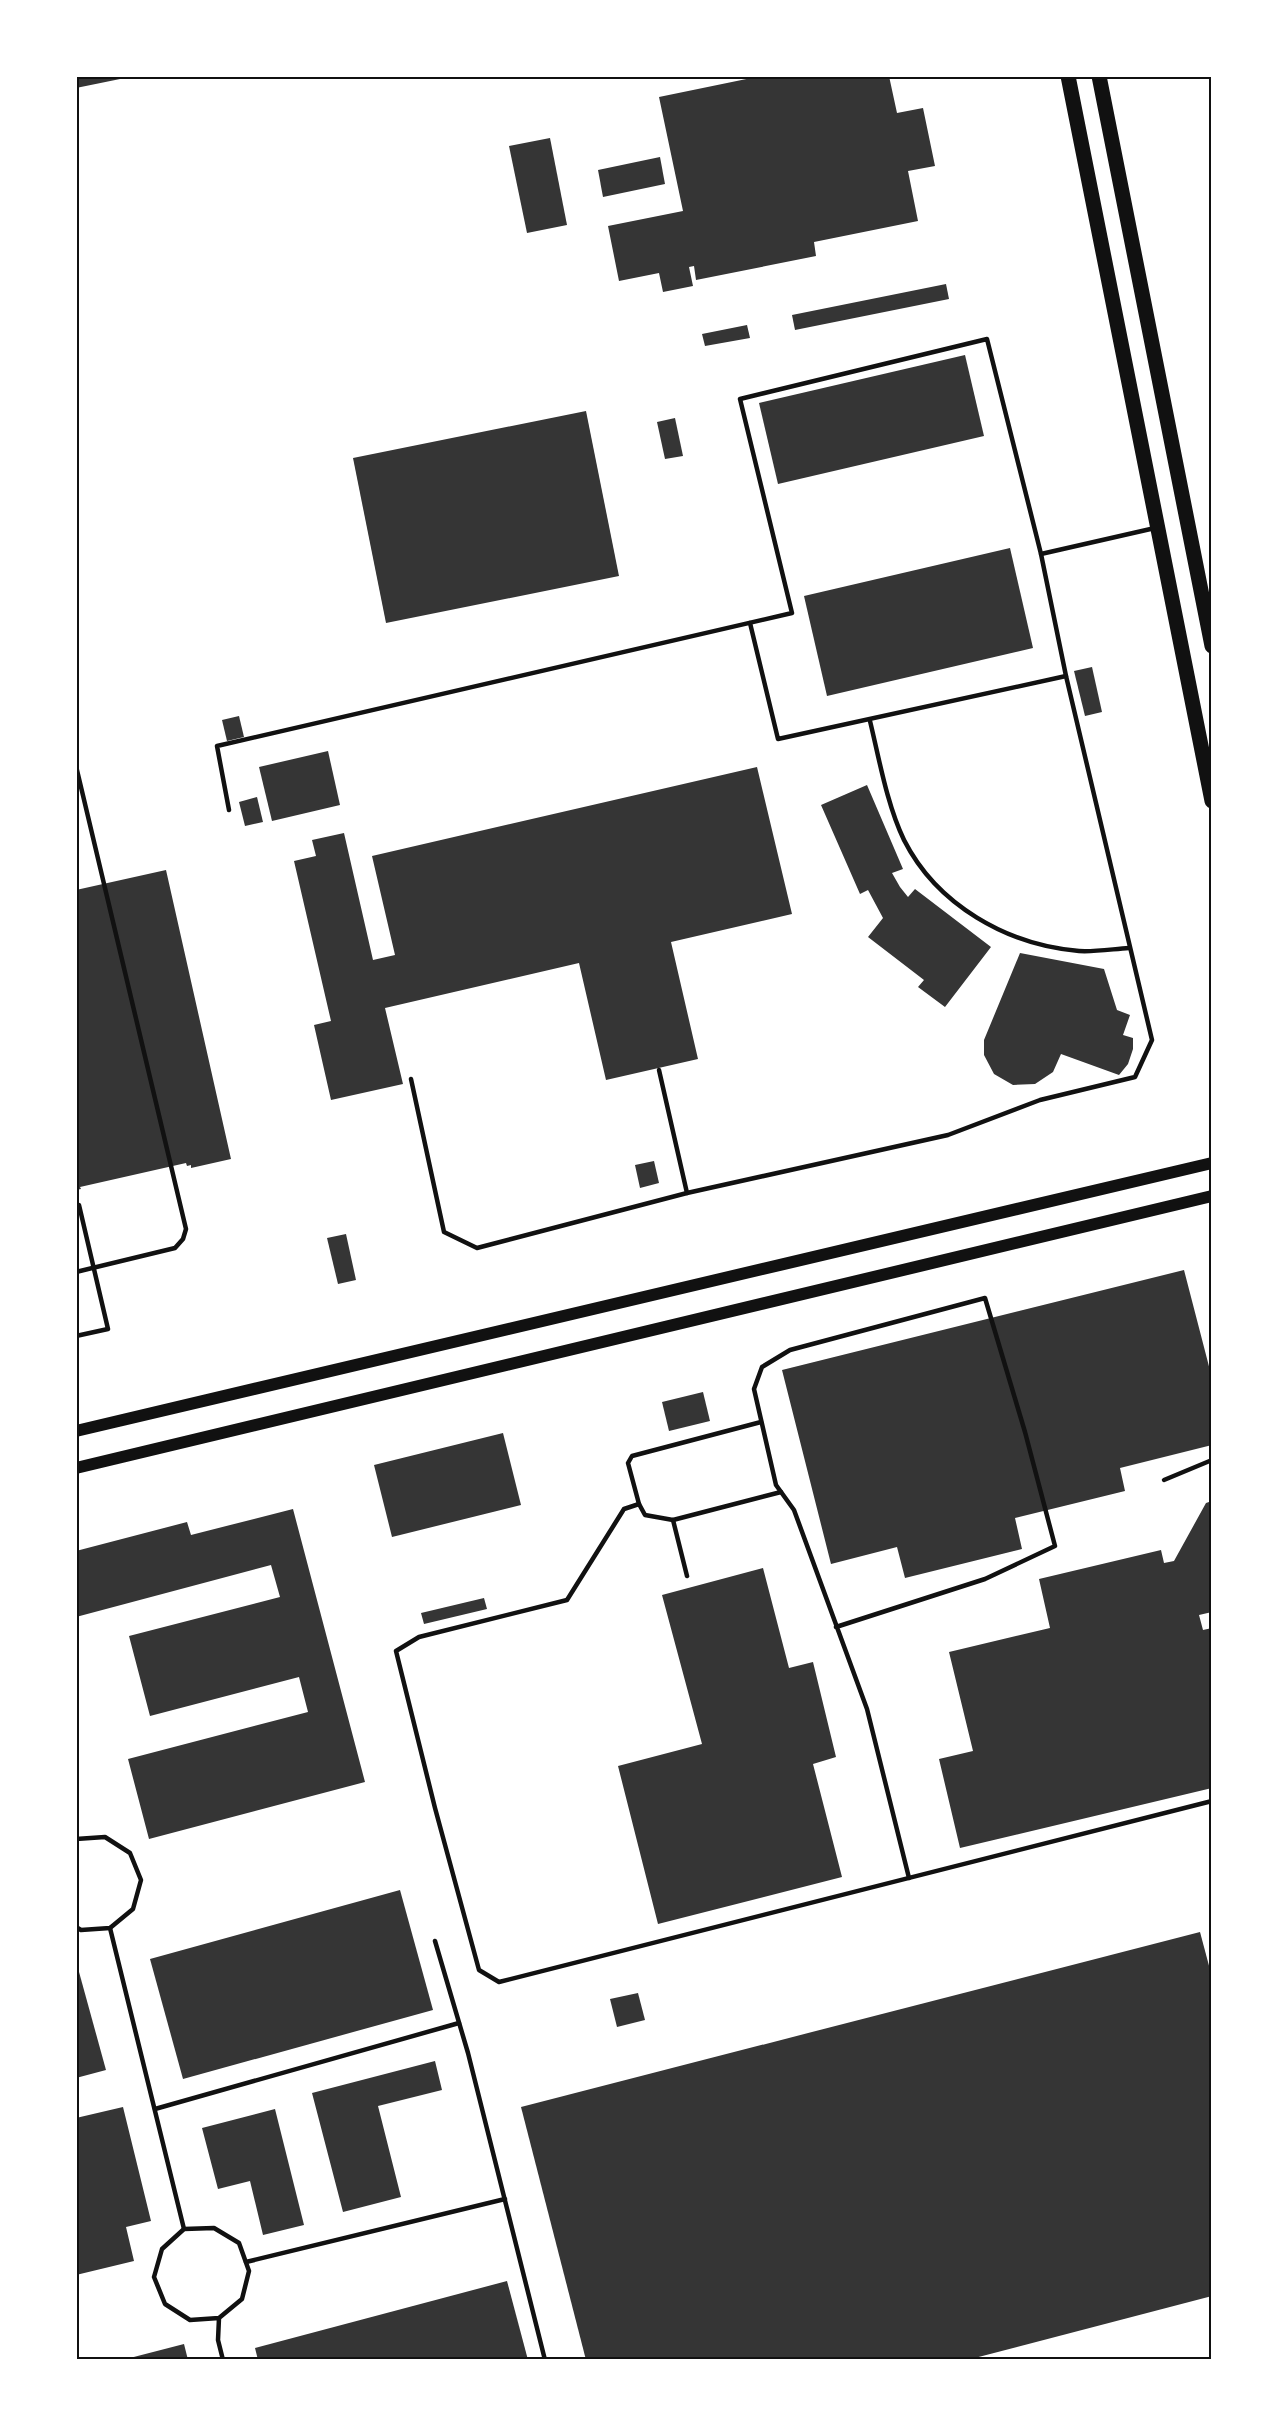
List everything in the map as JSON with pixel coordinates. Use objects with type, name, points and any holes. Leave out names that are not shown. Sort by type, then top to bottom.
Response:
[{"type":"main road","points":[[1068,76],[1212,801]]},
{"type":"main road","points":[[1099,76],[1212,646]]},
{"type":"main road","points":[[76,1431],[1212,1163]]},
{"type":"main road","points":[[76,1468],[1212,1196]]},
{"type":"lane","points":[[229,810],[217,746],[792,613],[740,399],[987,339],[1041,554],[1066,676],[1152,1040],[1135,1077],[1040,1100],[948,1135],[687,1193],[477,1248],[444,1232],[411,1079]]},
{"type":"lane","points":[[1041,554],[1157,528]]},
{"type":"lane","points":[[750,623],[778,739],[870,721],[1066,676]]},
{"type":"lane","points":[[870,721],[883,779],[904,840],[935,885],[972,916],[1022,940],[1079,951],[1129,948]]},
{"type":"lane","points":[[76,766],[186,1229],[183,1239],[175,1248],[76,1272]]},
{"type":"lane","points":[[658,1070],[687,1193]]},
{"type":"lane","points":[[76,1205],[79,1205],[108,1329],[76,1336]]},
{"type":"lane","points":[[836,1627],[986,1579],[1055,1546],[1025,1432],[985,1298],[790,1350],[762,1367],[754,1389],[776,1485],[794,1510],[836,1627],[867,1709],[909,1878]]},
{"type":"lane","points":[[761,1422],[632,1456],[628,1462],[639,1504],[645,1515],[673,1520],[781,1492]]},
{"type":"lane","points":[[1164,1480],[1212,1460]]},
{"type":"lane","points":[[639,1504],[624,1509],[567,1600],[419,1637],[396,1651],[478,1970],[499,1983],[1212,1801]]},
{"type":"lane","points":[[673,1520],[687,1576]]},
{"type":"lane","points":[[76,1839],[105,1837],[130,1853],[141,1880],[133,1909],[110,1928],[81,1930],[76,1927]]},
{"type":"lane","points":[[110,1928],[184,2229]]},
{"type":"lane","points":[[435,1941],[459,2023],[545,2360]]},
{"type":"lane","points":[[155,2109],[459,2023]]},
{"type":"lane","points":[[246,2262],[505,2199]]},
{"type":"lane","points":[[214,2228],[238,2243],[246,2262],[249,2271],[242,2299],[219,2318],[190,2320],[165,2304],[154,2277],[162,2248],[184,2229],[214,2228]]},
{"type":"lane","points":[[219,2318],[218,2340],[223,2360]]},
{"type":"building","points":[[76,76],[125,76],[125,78],[76,88]]},
{"type":"building","points":[[761,76],[889,76],[897,113],[923,108],[935,166],[908,171],[918,221],[814,242],[816,256],[696,280],[694,266],[689,267],[693,286],[663,292],[659,273],[619,281],[608,226],[683,211],[659,97]]},
{"type":"building","points":[[550,138],[567,225],[527,233],[509,146]]},
{"type":"building","points":[[660,157],[665,184],[603,197],[598,170]]},
{"type":"building","points":[[946,284],[949,299],[795,330],[792,315]]},
{"type":"building","points":[[747,325],[750,338],[705,346],[702,334]]},
{"type":"building","points":[[965,355],[984,436],[778,484],[759,403]]},
{"type":"building","points":[[586,411],[619,576],[386,623],[353,458]]},
{"type":"building","points":[[675,418],[683,456],[665,459],[657,422]]},
{"type":"building","points":[[1010,548],[1033,648],[827,696],[804,596]]},
{"type":"building","points":[[1092,667],[1102,712],[1085,716],[1074,671]]},
{"type":"building","points":[[239,716],[244,737],[227,741],[222,720]]},
{"type":"building","points":[[328,751],[340,805],[272,821],[259,767]]},
{"type":"building","points":[[757,767],[792,914],[671,942],[698,1059],[606,1080],[579,963],[385,1008],[403,1084],[331,1100],[314,1025],[331,1021],[294,861],[316,856],[312,840],[344,833],[373,960],[395,955],[372,856]]},
{"type":"building","points":[[867,785],[903,869],[892,873],[900,887],[908,897],[915,889],[991,947],[945,1007],[918,987],[924,980],[868,937],[883,918],[868,890],[860,894],[821,805]]},
{"type":"building","points":[[257,797],[263,822],[245,826],[239,802]]},
{"type":"building","points":[[166,870],[231,1159],[191,1168],[191,1165],[187,1166],[186,1163],[80,1187],[81,1189],[76,1190],[76,890]]},
{"type":"building","points":[[1020,953],[1104,969],[1117,1010],[1130,1015],[1123,1035],[1133,1038],[1133,1049],[1128,1064],[1119,1075],[1061,1054],[1053,1072],[1035,1084],[1013,1085],[994,1074],[984,1055],[984,1040]]},
{"type":"building","points":[[654,1161],[659,1183],[640,1188],[635,1165]]},
{"type":"building","points":[[346,1234],[356,1280],[338,1284],[327,1238]]},
{"type":"building","points":[[1184,1270],[1212,1378],[1212,1445],[1120,1468],[1125,1491],[1015,1518],[1022,1549],[905,1578],[897,1547],[831,1564],[782,1370]]},
{"type":"building","points":[[703,1392],[710,1421],[669,1431],[662,1402]]},
{"type":"building","points":[[503,1433],[521,1505],[392,1537],[374,1465]]},
{"type":"building","points":[[1212,1501],[1212,1612],[1199,1615],[1203,1630],[1212,1628],[1212,1788],[960,1848],[939,1759],[973,1751],[949,1652],[1050,1628],[1039,1579],[1161,1550],[1164,1563],[1174,1561],[1206,1503]]},
{"type":"building","points":[[293,1509],[365,1782],[149,1839],[128,1759],[308,1712],[299,1677],[150,1716],[129,1636],[280,1597],[271,1565],[76,1617],[76,1551],[187,1522],[191,1535]]},
{"type":"building","points":[[763,1568],[789,1668],[813,1662],[836,1757],[813,1764],[842,1877],[658,1924],[618,1766],[702,1744],[662,1595]]},
{"type":"building","points":[[484,1598],[487,1609],[424,1624],[421,1613]]},
{"type":"building","points":[[400,1890],[433,2010],[183,2079],[150,1959]]},
{"type":"building","points":[[1200,1932],[1212,1977],[1212,2296],[967,2360],[586,2360],[521,2107]]},
{"type":"building","points":[[76,1961],[106,2070],[76,2078]]},
{"type":"building","points":[[638,1993],[645,2020],[617,2027],[610,1999]]},
{"type":"building","points":[[435,2061],[442,2090],[378,2106],[401,2197],[343,2212],[312,2093]]},
{"type":"building","points":[[123,2107],[151,2221],[126,2227],[134,2261],[76,2275],[76,2118]]},
{"type":"building","points":[[275,2109],[304,2225],[263,2235],[250,2181],[218,2189],[202,2128]]},
{"type":"building","points":[[507,2281],[528,2360],[258,2360],[255,2348]]},
{"type":"building","points":[[184,2344],[188,2360],[126,2360],[126,2359]]}]
